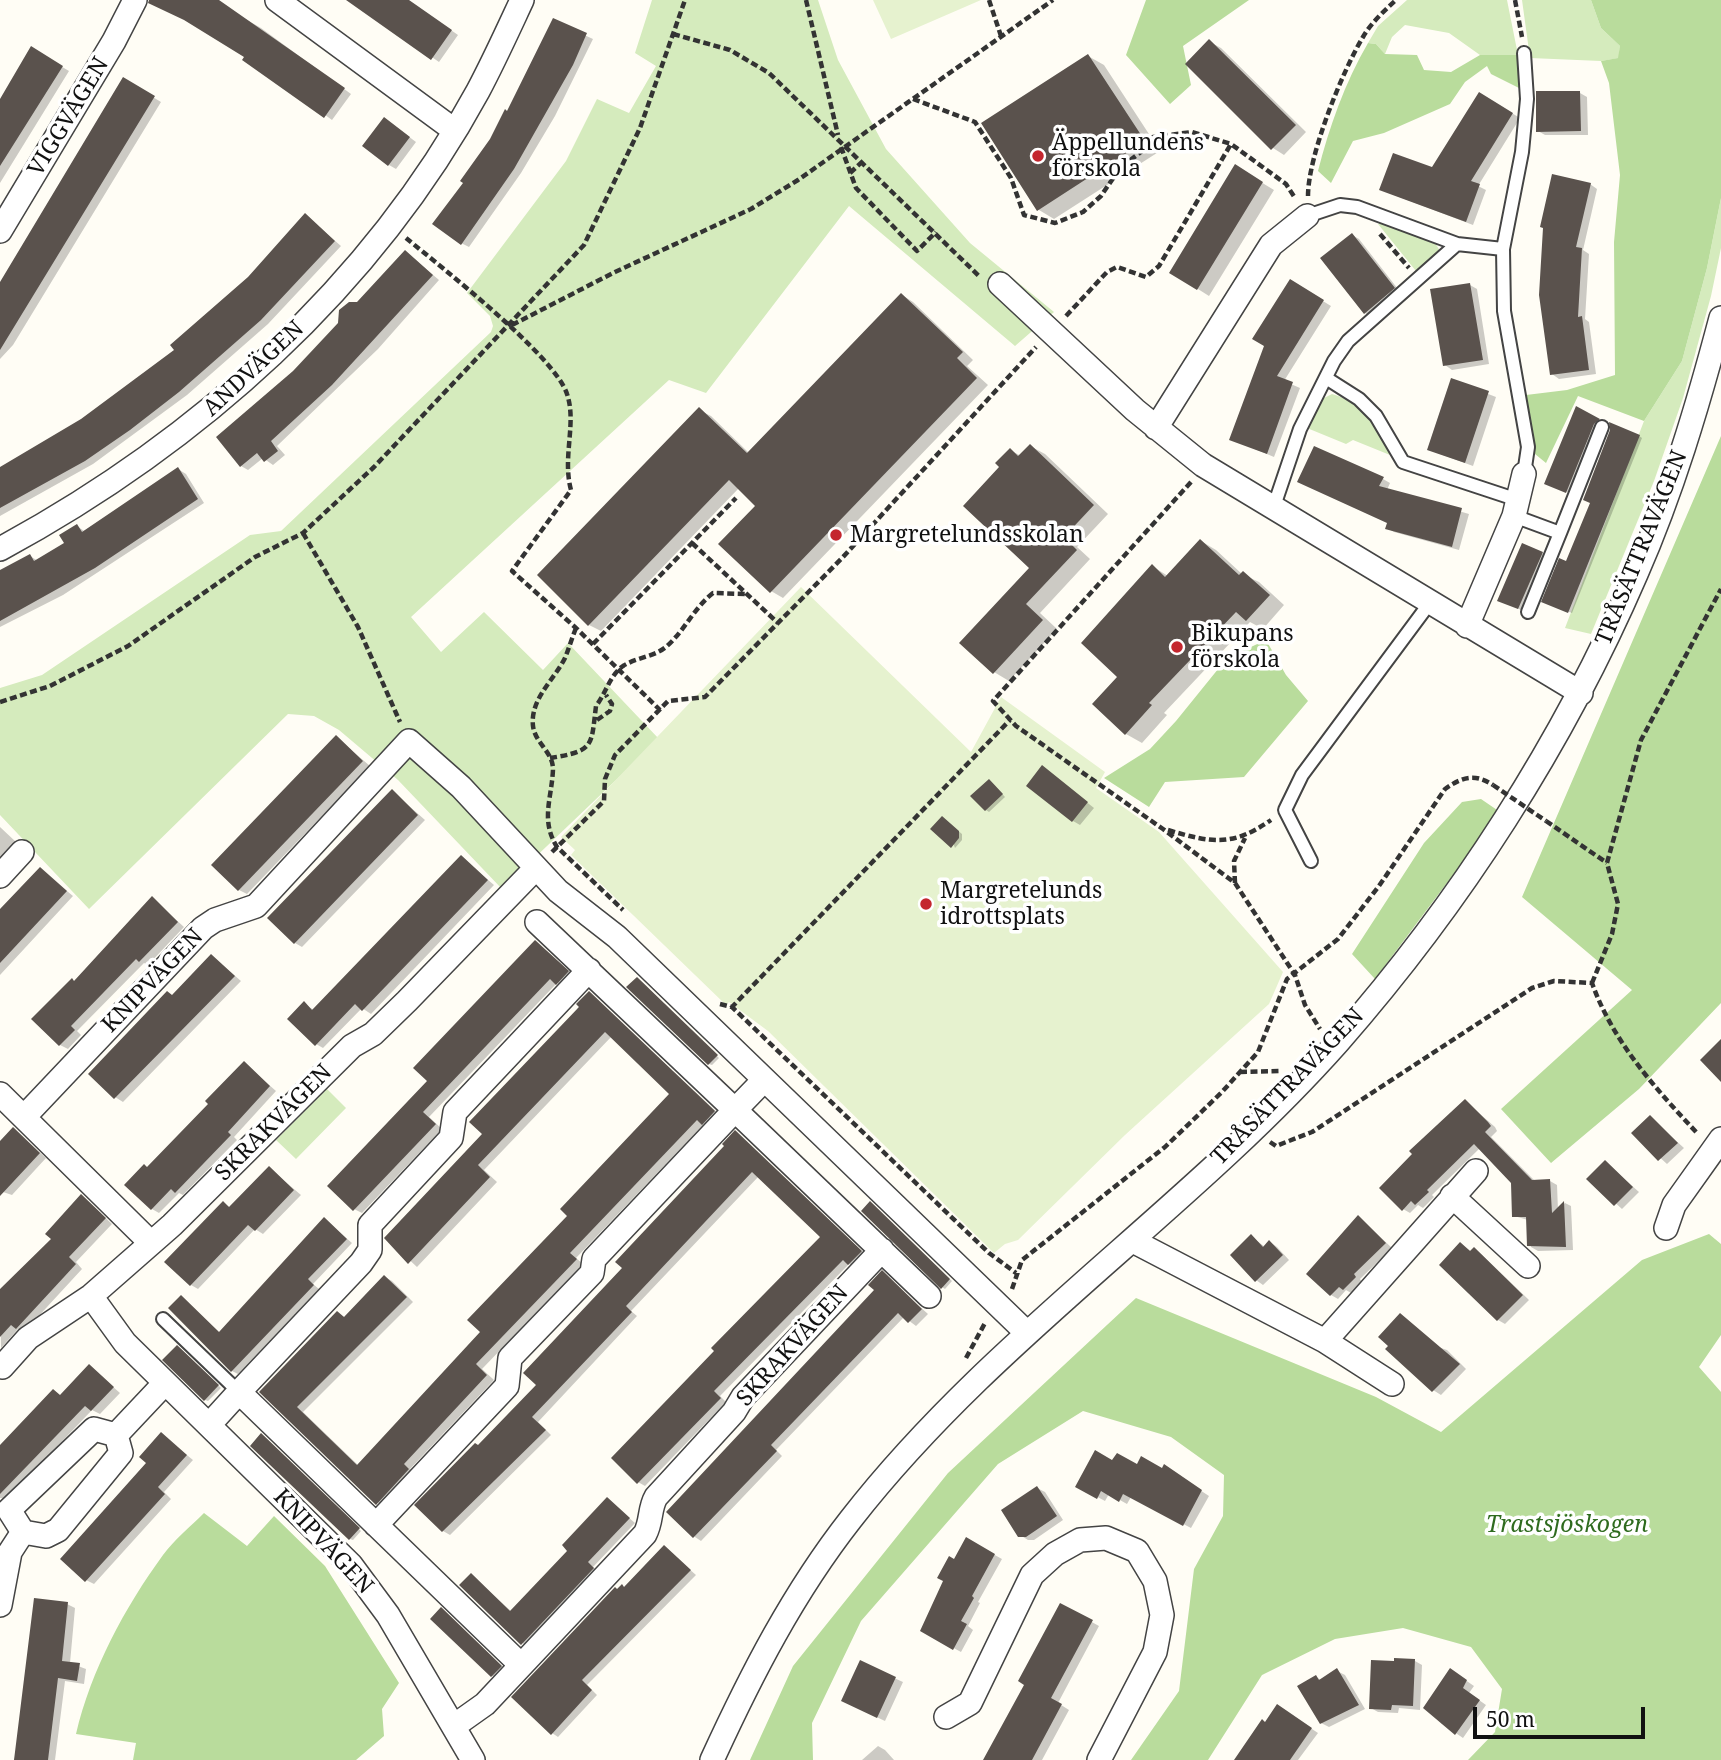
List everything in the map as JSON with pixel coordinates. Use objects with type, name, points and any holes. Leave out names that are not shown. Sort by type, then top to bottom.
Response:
[{"type":"street","name":"VIGGVÄGEN","points":[[0,231],[114,41],[135,0]]},
{"type":"street","points":[[277,0],[454,130]]},
{"type":"street","name":"ANDVÄGEN","points":[[0,549],[102,491],[226,397],[307,320],[390,225],[454,130],[478,91],[522,0]]},
{"type":"street","points":[[1156,428],[1271,245],[1307,216]]},
{"type":"street","points":[[995,285],[1156,428],[1203,465],[1429,604],[1581,693]]},
{"type":"street","name":"TRÅSÄTTRAVÄGEN","points":[[712,1760],[756,1665],[800,1591],[849,1520],[905,1456],[1027,1333],[1133,1241],[1252,1129],[1337,1043],[1476,865],[1581,693],[1638,570],[1698,404],[1721,318]]},
{"type":"street","points":[[1467,626],[1516,508],[1524,474]]},
{"type":"street","points":[[409,741],[461,787],[558,891],[617,937],[1027,1333]]},
{"type":"street","name":"KNIPVÄGEN","points":[[24,1117],[203,928],[215,920],[256,906],[409,741]]},
{"type":"street","points":[[0,876],[22,852]]},
{"type":"street","name":"SKRAKVÄGEN","points":[[2,1367],[28,1338],[91,1296],[151,1243],[352,1046],[373,1034],[399,1009],[536,868]]},
{"type":"street","points":[[537,922],[929,1297]]},
{"type":"street","points":[[209,1425],[361,1263],[370,1250],[370,1225],[451,1138],[455,1112],[589,970]]},
{"type":"street","points":[[376,1525],[507,1386],[510,1358],[592,1273],[594,1259],[764,1080]]},
{"type":"street","points":[[2,1100],[24,1117],[151,1243]]},
{"type":"street","points":[[1666,1228],[1674,1205],[1716,1144]]},
{"type":"street","points":[[1325,1341],[1476,1171]]},
{"type":"street","points":[[1452,1196],[1528,1266]]},
{"type":"street","points":[[1133,1241],[1325,1341],[1392,1384]]},
{"type":"street","name":"SKRAKVÄGEN","points":[[454,1726],[485,1704],[645,1534],[652,1522],[651,1506],[656,1497],[734,1412],[743,1397],[882,1250]]},
{"type":"street","name":"KNIPVÄGEN","points":[[91,1296],[125,1343],[351,1565],[388,1615],[473,1760]]},
{"type":"street","points":[[116,1435],[165,1383]]},
{"type":"street","points":[[239,1392],[521,1665]]},
{"type":"street","points":[[94,1429],[116,1435],[121,1453],[58,1530],[47,1536],[23,1532],[9,1510],[94,1429]]},
{"type":"street","points":[[0,1605],[10,1552],[23,1532]]},
{"type":"street","points":[[946,1717],[970,1703],[1032,1575],[1055,1554],[1080,1540],[1106,1538],[1137,1551],[1154,1581],[1161,1615],[1155,1652],[1099,1760]]},
{"type":"lane","points":[[1524,53],[1527,99],[1522,152],[1503,249],[1504,311],[1528,447],[1524,474]]},
{"type":"lane","points":[[1307,216],[1340,205],[1357,207],[1457,244],[1503,249]]},
{"type":"lane","points":[[1273,509],[1300,429],[1348,341],[1457,244]]},
{"type":"lane","points":[[1326,378],[1359,399],[1376,416],[1403,462],[1516,508],[1560,533]]},
{"type":"lane","points":[[1528,612],[1602,427]]},
{"type":"lane","points":[[1311,861],[1285,810],[1302,775],[1429,604]]},
{"type":"lane","points":[[163,1319],[239,1392]]},
{"type":"path","points":[[0,702],[50,686],[128,646],[255,557],[303,533],[374,467],[510,327],[584,246],[640,128],[684,0]]},
{"type":"path","points":[[806,0],[839,138]]},
{"type":"path","points":[[989,0],[1001,36]]},
{"type":"path","points":[[510,327],[615,272],[751,208],[798,180],[1053,0]]},
{"type":"path","points":[[1307,216],[1310,164],[1353,56],[1364,34],[1396,0]]},
{"type":"path","points":[[1515,0],[1524,53]]},
{"type":"path","points":[[673,34],[730,50],[769,73],[839,138],[844,146],[856,188],[874,210],[917,251],[936,232]]},
{"type":"path","points":[[912,99],[975,122],[1011,178],[1024,215],[1055,223],[1083,212],[1120,168],[1150,145],[1153,137],[1192,132],[1231,144],[1286,184],[1307,216]]},
{"type":"path","points":[[536,868],[604,801],[608,767],[668,701],[705,697],[778,623],[1107,272],[1117,267],[1146,277],[1159,266],[1231,144]]},
{"type":"path","points":[[844,146],[995,285]]},
{"type":"path","points":[[850,173],[863,161]]},
{"type":"path","points":[[1357,207],[1418,279]]},
{"type":"path","points":[[390,225],[510,327],[562,382],[568,396],[570,415],[566,470],[571,490],[512,571],[576,628],[660,710]]},
{"type":"path","points":[[1197,476],[993,701],[1010,720],[1235,883],[1295,975],[1305,1005],[1317,1026],[1327,1034]]},
{"type":"path","points":[[593,644],[736,498]]},
{"type":"path","points":[[303,533],[358,626],[409,741]]},
{"type":"path","points":[[692,543],[778,623]]},
{"type":"path","points":[[1716,1144],[1631,1058],[1602,1011],[1592,983],[1612,934],[1618,904],[1607,863],[1641,740],[1721,589]]},
{"type":"path","points":[[550,758],[583,750],[597,720],[596,706],[606,695],[610,681],[619,670],[665,649],[699,604],[713,593],[745,594]]},
{"type":"path","points":[[576,628],[564,659],[534,708],[535,736],[550,758],[553,769],[547,803],[547,822],[551,837],[558,847],[624,912]]},
{"type":"path","points":[[597,720],[610,711],[612,704],[606,695]]},
{"type":"path","points":[[711,1029],[1010,720]]},
{"type":"path","points":[[963,1362],[988,1318],[1009,1297],[1022,1260],[1165,1147],[1258,1052],[1287,979],[1338,939],[1379,886],[1445,789],[1458,780],[1469,777],[1483,779],[1607,863]]},
{"type":"path","points":[[1235,883],[1234,861],[1245,838],[1285,810]]},
{"type":"path","points":[[1163,829],[1202,840],[1245,838]]},
{"type":"path","points":[[1252,1129],[1276,1146],[1312,1132],[1532,989],[1554,981],[1592,983]]},
{"type":"path","points":[[710,994],[719,1003],[732,1007],[989,1253],[1016,1273]]},
{"type":"path","points":[[1240,1072],[1291,1068]]},
{"type":"green space","points":[[652,0],[818,0],[838,60],[886,149],[970,243],[1054,312],[1015,346],[849,206],[706,393],[669,380],[411,617],[441,652],[484,612],[543,670],[568,643],[659,739],[502,889],[398,780],[339,730],[314,716],[288,714],[89,909],[0,815],[0,688],[42,675],[250,535],[281,531],[491,332],[493,326],[490,316],[467,293],[566,161],[597,99],[629,113],[656,66],[635,53]]},
{"type":"green space","points":[[873,0],[981,0],[891,39]]},
{"type":"green space","points":[[1146,0],[1249,0],[1183,46],[1191,85],[1170,104],[1126,55]]},
{"type":"green space","points":[[1407,0],[1507,0],[1518,55],[1480,55],[1449,33],[1405,25],[1392,37],[1385,54],[1376,44],[1368,43],[1378,26]]},
{"type":"green space","points":[[1522,0],[1591,0],[1601,28],[1620,46],[1619,58],[1601,61],[1530,58]]},
{"type":"green space","points":[[1591,0],[1721,0],[1721,198],[1707,268],[1682,361],[1644,421],[1578,396],[1546,463],[1535,454],[1526,395],[1567,390],[1615,375],[1614,242],[1620,175],[1609,83],[1601,61],[1618,58],[1620,46],[1601,28]]},
{"type":"green space","points":[[1368,43],[1376,44],[1385,54],[1417,55],[1424,70],[1451,72],[1480,55],[1518,55],[1519,88],[1491,74],[1487,66],[1465,82],[1450,104],[1384,133],[1353,141],[1331,183],[1318,171],[1338,105]]},
{"type":"green space","points":[[1721,198],[1721,248],[1711,296],[1683,398],[1654,481],[1591,634],[1565,628],[1644,421],[1682,361],[1707,268]]},
{"type":"green space","points":[[1382,223],[1434,241],[1440,251],[1416,271],[1378,224]]},
{"type":"green space","points":[[1332,394],[1352,403],[1368,417],[1390,455],[1353,440],[1346,444],[1307,428],[1318,401]]},
{"type":"green space","points":[[1721,436],[1721,1003],[1639,1089],[1551,1163],[1501,1109],[1632,990],[1522,897]]},
{"type":"green space","name":"Margretelunds idrottsplats","points":[[801,587],[971,752],[1001,697],[1105,772],[1096,788],[1159,832],[1283,972],[1269,1004],[1125,1135],[1018,1240],[1005,1244],[994,1253],[768,1031],[729,1002],[726,1005],[571,855],[575,850],[561,837]]},
{"type":"green space","points":[[1266,640],[1286,675],[1308,701],[1244,777],[1165,782],[1149,807],[1104,778],[1150,749],[1227,658]]},
{"type":"green space","points":[[1481,799],[1500,812],[1375,979],[1352,954],[1424,843],[1462,802]]},
{"type":"green space","points":[[327,1089],[346,1108],[296,1159],[276,1140]]},
{"type":"green space","name":"Trastsjöskogen","points":[[1709,1234],[1721,1244],[1721,1335],[1699,1367],[1721,1392],[1721,1760],[1468,1760],[1495,1732],[1502,1689],[1471,1647],[1403,1628],[1335,1639],[1262,1675],[1208,1760],[1131,1760],[1179,1691],[1194,1569],[1223,1516],[1224,1475],[1171,1437],[1083,1411],[998,1464],[861,1621],[812,1723],[813,1760],[750,1760],[793,1666],[948,1473],[1136,1298],[1376,1397],[1441,1432],[1642,1260]]},
{"type":"green space","points":[[204,1513],[247,1546],[274,1516],[325,1566],[399,1683],[382,1709],[384,1736],[356,1760],[133,1760],[136,1743],[76,1734],[100,1663],[135,1596],[163,1555]]},
{"type":"building","points":[[149,0],[219,0],[345,88],[324,118],[242,60],[244,57],[184,20],[148,3]]},
{"type":"building","points":[[346,0],[409,0],[452,30],[431,60]]},
{"type":"building","points":[[553,18],[587,33],[573,65],[514,169],[461,245],[432,224],[463,183],[460,181],[490,139],[505,109],[507,111]]},
{"type":"building","points":[[1209,39],[1296,125],[1271,150],[1185,64]]},
{"type":"building","points":[[31,46],[63,66],[0,166],[0,99]]},
{"type":"building","points":[[1088,54],[1145,141],[1037,211],[981,123]]},
{"type":"building","points":[[123,77],[155,96],[0,350],[0,282]]},
{"type":"building","points":[[1536,91],[1580,91],[1581,131],[1536,132]]},
{"type":"building","points":[[1479,92],[1513,113],[1471,181],[1480,184],[1466,222],[1379,190],[1393,153],[1432,167]]},
{"type":"building","points":[[384,117],[410,137],[388,166],[362,146]]},
{"type":"building","points":[[1235,164],[1263,182],[1197,290],[1169,273]]},
{"type":"building","points":[[1552,174],[1591,183],[1576,247],[1582,248],[1578,317],[1582,316],[1589,370],[1550,375],[1539,295],[1543,228],[1540,227]]},
{"type":"building","points":[[305,213],[335,241],[261,320],[179,392],[130,430],[85,461],[0,508],[0,467],[81,419],[174,350],[170,345],[248,277]]},
{"type":"building","points":[[1352,233],[1395,288],[1364,314],[1320,258]]},
{"type":"building","points":[[405,250],[433,275],[332,385],[271,441],[278,451],[264,462],[257,453],[240,467],[216,437],[293,371],[338,323],[339,310],[349,302],[357,302]]},
{"type":"building","points":[[1290,279],[1324,300],[1277,376],[1293,382],[1267,454],[1229,440],[1264,346],[1252,339]]},
{"type":"building","points":[[1470,283],[1483,360],[1443,366],[1430,289]]},
{"type":"building","points":[[901,293],[963,352],[957,358],[977,378],[770,593],[718,544],[755,506],[729,480],[588,626],[537,575],[699,407],[747,453]]},
{"type":"building","points":[[1451,378],[1489,391],[1465,463],[1427,450]]},
{"type":"building","points":[[1576,406],[1600,419],[1594,424],[1566,493],[1544,484]]},
{"type":"building","points":[[1609,422],[1640,435],[1568,613],[1541,602],[1559,558],[1566,561],[1590,503],[1583,500],[1610,430]]},
{"type":"building","points":[[1030,444],[1094,505],[1064,537],[1077,550],[1026,604],[1043,620],[993,674],[959,643],[1029,568],[963,506],[999,467],[995,463],[1010,448],[1018,456]]},
{"type":"building","points":[[1314,446],[1384,477],[1379,486],[1462,508],[1452,547],[1385,529],[1387,523],[1297,482]]},
{"type":"building","points":[[178,467],[198,499],[95,568],[0,621],[0,570],[30,554],[34,561],[64,543],[59,535],[77,524],[82,532]]},
{"type":"building","points":[[1200,539],[1239,575],[1243,571],[1270,595],[1246,621],[1236,612],[1149,703],[1152,705],[1125,735],[1092,704],[1117,677],[1081,643],[1152,564],[1165,577]]},
{"type":"building","points":[[1522,543],[1543,552],[1518,609],[1497,601]]},
{"type":"building","points":[[336,735],[363,761],[238,891],[211,865]]},
{"type":"building","points":[[1042,765],[1088,802],[1072,822],[1026,786]]},
{"type":"building","points":[[989,779],[1003,794],[985,811],[970,796]]},
{"type":"building","points":[[392,789],[418,815],[294,944],[267,918]]},
{"type":"building","points":[[942,816],[959,831],[959,838],[951,848],[930,829]]},
{"type":"building","points":[[461,855],[488,880],[362,1011],[355,1004],[315,1046],[287,1019],[304,1001],[312,1010]]},
{"type":"building","points":[[40,867],[67,891],[0,963],[0,909]]},
{"type":"building","points":[[152,896],[178,922],[139,962],[136,959],[71,1026],[75,1030],[59,1046],[31,1019],[72,978],[74,981]]},
{"type":"building","points":[[535,940],[569,971],[556,985],[550,979],[423,1112],[436,1124],[353,1211],[327,1186],[427,1081],[413,1068]]},
{"type":"building","points":[[211,954],[235,976],[114,1099],[88,1074],[167,991],[172,995]]},
{"type":"building","points":[[637,977],[718,1055],[708,1065],[626,987]]},
{"type":"building","points":[[589,991],[715,1111],[702,1125],[697,1120],[570,1253],[577,1259],[476,1364],[487,1375],[404,1464],[409,1469],[376,1505],[259,1392],[337,1311],[344,1317],[384,1275],[407,1297],[297,1407],[357,1465],[480,1332],[467,1320],[567,1216],[560,1209],[669,1094],[605,1032],[478,1165],[490,1177],[408,1264],[384,1238],[482,1134],[469,1122],[579,1007],[576,1004]]},
{"type":"building","points":[[1721,1039],[1721,1082],[1700,1060]]},
{"type":"building","points":[[244,1061],[270,1086],[228,1132],[231,1135],[175,1193],[171,1189],[151,1210],[124,1185],[144,1164],[147,1167],[208,1104],[205,1101]]},
{"type":"building","points":[[1465,1099],[1491,1126],[1485,1132],[1532,1180],[1550,1179],[1552,1213],[1564,1201],[1566,1247],[1527,1246],[1526,1217],[1512,1217],[1511,1183],[1474,1144],[1415,1205],[1411,1201],[1402,1211],[1379,1188],[1412,1154],[1409,1151]]},
{"type":"building","points":[[1650,1115],[1678,1143],[1658,1161],[1631,1133]]},
{"type":"building","points":[[13,1127],[40,1153],[0,1196],[0,1141]]},
{"type":"building","points":[[735,1130],[862,1251],[848,1265],[843,1260],[714,1391],[721,1398],[637,1484],[611,1458],[714,1351],[711,1348],[820,1237],[752,1172],[626,1306],[632,1312],[532,1417],[546,1430],[442,1532],[414,1505],[475,1443],[478,1445],[536,1385],[523,1373],[622,1268],[615,1262],[724,1146],[722,1144]]},
{"type":"building","points":[[1605,1160],[1633,1187],[1614,1206],[1586,1179]]},
{"type":"building","points":[[269,1166],[294,1190],[255,1231],[248,1225],[190,1286],[164,1262],[223,1201],[229,1207]]},
{"type":"building","points":[[81,1194],[106,1218],[69,1257],[76,1264],[16,1329],[11,1325],[0,1337],[0,1289],[51,1239],[45,1234]]},
{"type":"building","points":[[870,1201],[950,1279],[941,1289],[861,1211]]},
{"type":"building","points":[[1358,1215],[1386,1243],[1354,1274],[1356,1277],[1343,1290],[1339,1287],[1330,1296],[1306,1274]]},
{"type":"building","points":[[324,1217],[347,1239],[308,1279],[314,1285],[231,1372],[168,1308],[181,1295],[219,1332]]},
{"type":"building","points":[[1251,1234],[1263,1247],[1269,1240],[1283,1255],[1255,1282],[1230,1255]]},
{"type":"building","points":[[1460,1242],[1470,1251],[1474,1247],[1523,1295],[1497,1321],[1439,1265]]},
{"type":"building","points":[[882,1270],[922,1309],[908,1323],[898,1313],[771,1445],[777,1451],[693,1538],[666,1512],[874,1290],[868,1285]]},
{"type":"building","points":[[1400,1313],[1460,1364],[1432,1392],[1385,1349],[1388,1346],[1378,1337]]},
{"type":"building","points":[[177,1345],[219,1385],[204,1401],[162,1360]]},
{"type":"building","points":[[89,1364],[114,1387],[91,1411],[85,1406],[0,1494],[0,1445],[53,1389],[60,1395]]},
{"type":"building","points":[[161,1432],[187,1455],[158,1487],[165,1494],[85,1582],[60,1559],[146,1463],[139,1457]]},
{"type":"building","points":[[261,1433],[360,1528],[349,1540],[250,1446]]},
{"type":"building","points":[[1095,1450],[1112,1460],[1117,1453],[1137,1464],[1141,1456],[1162,1468],[1164,1464],[1202,1490],[1183,1526],[1123,1494],[1119,1502],[1101,1491],[1097,1499],[1075,1487]]},
{"type":"building","points":[[1037,1486],[1057,1516],[1026,1537],[1018,1537],[1001,1510]]},
{"type":"building","points":[[607,1497],[630,1518],[588,1562],[594,1568],[521,1645],[459,1585],[471,1573],[510,1611],[567,1551],[562,1545]]},
{"type":"building","points":[[966,1537],[995,1554],[961,1621],[967,1624],[953,1650],[920,1631],[943,1581],[937,1578],[949,1556],[954,1559]]},
{"type":"building","points":[[664,1545],[691,1570],[582,1680],[592,1690],[551,1735],[511,1697],[615,1587],[617,1589],[622,1584],[624,1587]]},
{"type":"building","points":[[34,1598],[68,1602],[62,1661],[80,1663],[77,1681],[58,1678],[48,1760],[14,1760]]},
{"type":"building","points":[[1060,1603],[1093,1620],[1051,1698],[1062,1704],[1032,1760],[983,1760],[1024,1685],[1018,1681]]},
{"type":"building","points":[[441,1607],[502,1666],[491,1677],[430,1619]]},
{"type":"building","points":[[1394,1658],[1415,1659],[1413,1706],[1392,1705],[1391,1710],[1369,1709],[1371,1660],[1394,1661]]},
{"type":"building","points":[[860,1660],[896,1677],[877,1718],[841,1701]]},
{"type":"building","points":[[1337,1668],[1359,1705],[1320,1724],[1297,1686],[1316,1675],[1319,1680]]},
{"type":"building","points":[[1450,1668],[1467,1680],[1463,1688],[1480,1700],[1455,1735],[1423,1708]]},
{"type":"building","points":[[1277,1704],[1312,1728],[1290,1760],[1234,1760],[1262,1719],[1265,1722]]},
{"type":"place","name":"Äppellundens förskola","points":[[1038,156]]},
{"type":"place","name":"Margretelundsskolan","points":[[836,535]]},
{"type":"place","name":"Bikupans förskola","points":[[1177,647]]},
{"type":"place","name":"Margretelunds idrottsplats","points":[[926,904]]}]
